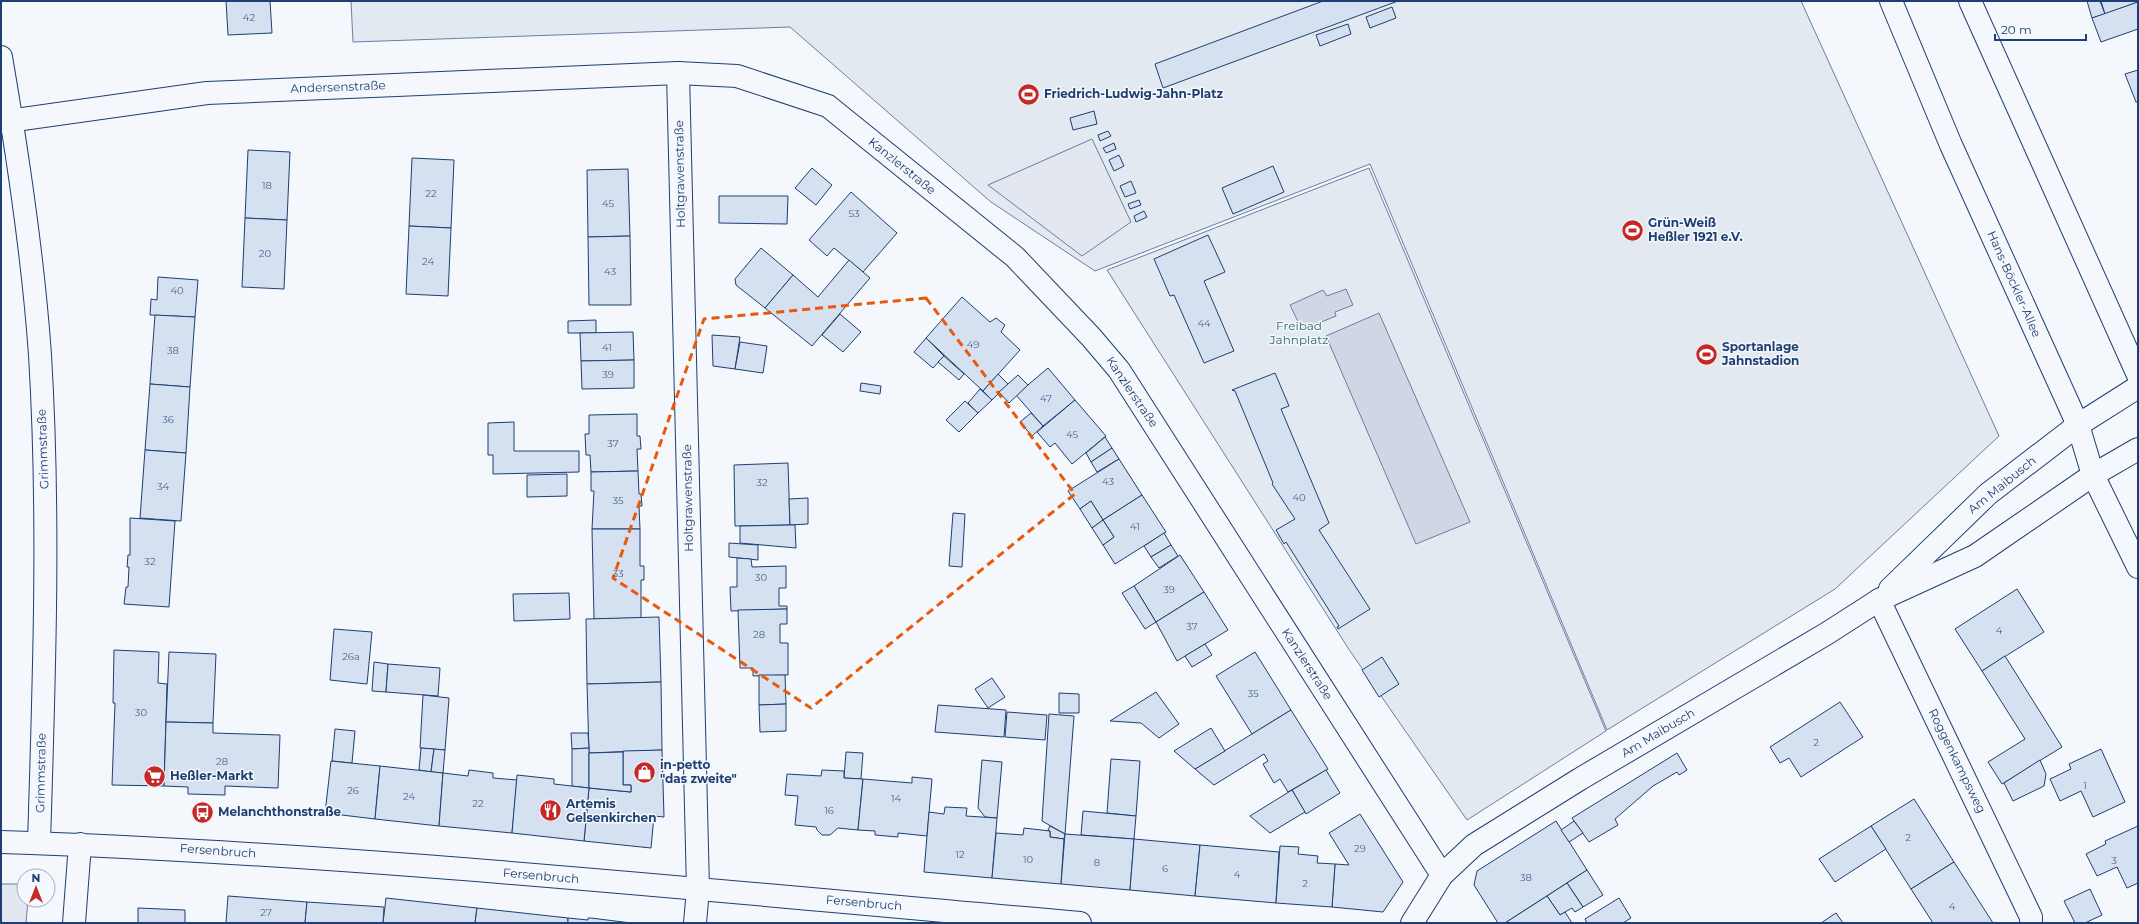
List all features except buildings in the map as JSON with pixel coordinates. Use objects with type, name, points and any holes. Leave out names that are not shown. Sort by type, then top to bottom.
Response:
[{"type":"street","name":"Hans-Böckler-Allee","points":[[1891,1],[1951,145],[2078,426],[2093,475],[2138,567]]},
{"type":"street","points":[[1970,1],[2138,375]]},
{"type":"street","name":"Grimmstraße","points":[[1,57],[6,121],[29,237],[40,355],[46,558],[39,843]]},
{"type":"street","name":"Andersenstraße","points":[[6,121],[207,93],[678,73]]},
{"type":"street","name":"Kanzlerstraße","points":[[678,73],[737,76],[828,106],[1015,257],[1091,337],[1119,370],[1442,875]]},
{"type":"street","name":"Holtgrawenstraße","points":[[678,73],[698,889],[695,923]]},
{"type":"street","name":"Am Maibusch","points":[[1879,600],[1988,494],[2078,426],[2138,387]]},
{"type":"street","name":"Am Maibusch","points":[[1442,875],[1481,841],[1580,779],[1826,634],[1879,600],[1975,556],[2093,475],[2138,450]]},
{"type":"street","name":"Roggenkampsweg","points":[[1879,600],[2031,917],[2031,923]]},
{"type":"street","name":"Fersenbruch","points":[[1,842],[80,844],[274,855],[698,889],[1080,923]]},
{"type":"street","points":[[74,923],[80,844]]},
{"type":"street","points":[[1412,923],[1442,875]]},
{"type":"highlighted area","points":[[926,298],[1075,494],[811,708],[613,578],[704,319]]},
{"type":"green space","name":"Sportanlage Jahnstadion","points":[[351,1],[1801,1],[1999,436],[1835,589],[1607,730],[1370,164],[1095,271],[991,202],[790,27],[353,42]]},
{"type":"green space","name":"Freibad Jahnplatz","points":[[1369,168],[1606,731],[1467,820],[1350,651],[1107,270]]},
{"type":"shaded area","points":[[1092,139],[1131,222],[1082,256],[988,185]]},
{"type":"shaded area","points":[[1346,289],[1353,305],[1335,312],[1336,316],[1302,330],[1290,305],[1323,290],[1327,296]]},
{"type":"shaded area","points":[[1379,313],[1470,522],[1416,544],[1326,336]]},
{"type":"shaded area","points":[[1,884],[16,884],[16,908],[27,908],[26,923],[1,923]]},
{"type":"place","name":"Friedrich-Ludwig-Jahn-Platz","points":[[1029,94]]},
{"type":"place","name":"Grün-Weiß Heßler 1921 e.V.","points":[[1632,230]]},
{"type":"place","name":"Sportanlage Jahnstadion","points":[[1706,354]]},
{"type":"place","name":"in-petto \"das zweite\"","points":[[644,772]]},
{"type":"place","name":"Heßler-Markt","points":[[154,776]]},
{"type":"place","name":"Artemis Gelsenkirchen","points":[[550,811]]},
{"type":"place","name":"Melanchthonstraße","points":[[203,812]]}]
